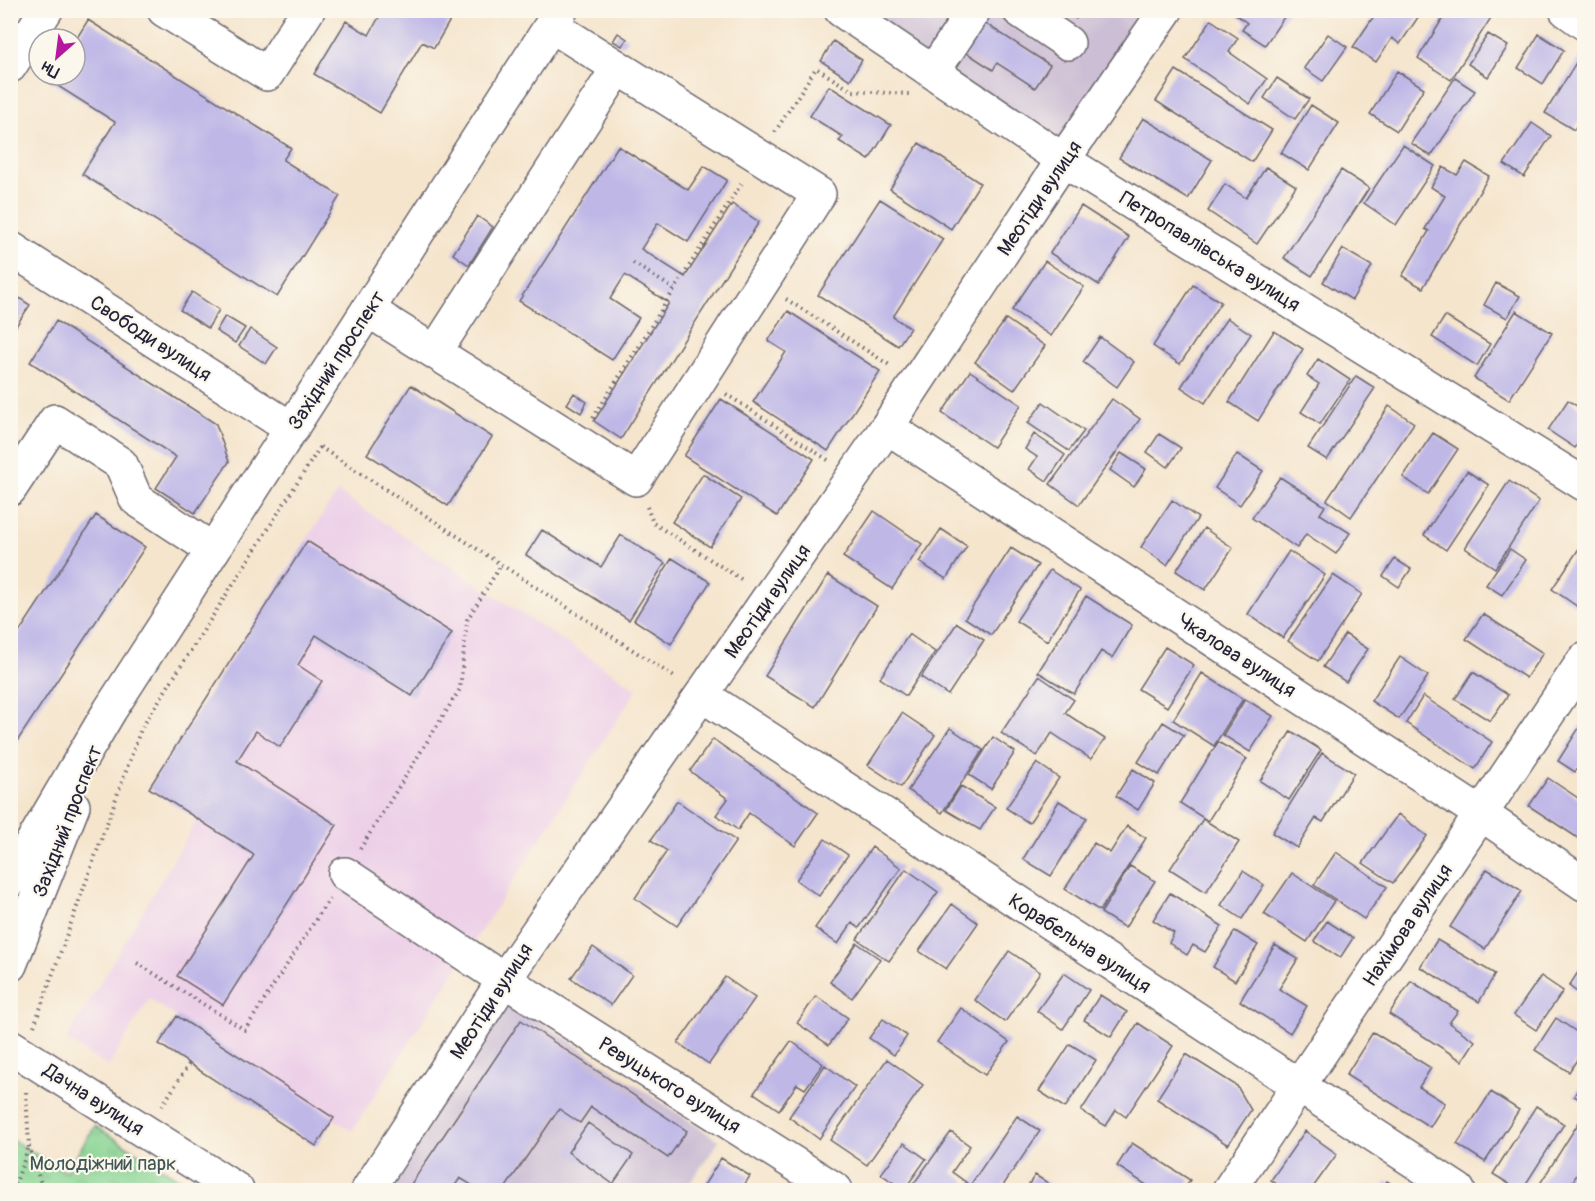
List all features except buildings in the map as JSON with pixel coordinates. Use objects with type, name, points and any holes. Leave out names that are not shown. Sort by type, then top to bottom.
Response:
[{"type":"street","points":[[10,66],[46,10]]},
{"type":"street","points":[[164,10],[267,74],[308,10]]},
{"type":"street","name":"Петропавлівська вулиця","points":[[841,10],[1063,160],[1584,484]]},
{"type":"street","points":[[933,72],[974,10]]},
{"type":"street","points":[[1019,10],[1068,43]]},
{"type":"street","name":"Меотіди вулиця","points":[[368,1191],[504,980],[887,428],[1063,160],[1166,10]]},
{"type":"street","points":[[1566,10],[1584,23]]},
{"type":"street","points":[[368,310],[636,478],[702,378],[819,194],[618,68],[556,18]]},
{"type":"street","name":"Західний проспект","points":[[10,880],[110,710],[556,18]]},
{"type":"street","points":[[435,352],[618,68]]},
{"type":"street","name":"Свободи вулиця","points":[[10,248],[292,429]]},
{"type":"street","points":[[10,489],[55,421],[121,464],[136,499],[213,550]]},
{"type":"street","name":"Чкалова вулиця","points":[[887,428],[1481,814],[1584,885]]},
{"type":"street","name":"Нахімова вулиця","points":[[1229,1191],[1584,660]]},
{"type":"street","name":"Корабельна вулиця","points":[[702,695],[1458,1191]]},
{"type":"street","name":"Західний проспект","points":[[10,965],[110,710]]},
{"type":"street","name":"Ревуцького вулиця","points":[[345,873],[504,980],[836,1191]]},
{"type":"street","name":"Дачна вулиця","points":[[17,1050],[237,1191]]},
{"type":"path","points":[[577,442],[816,68],[852,91],[919,95],[933,72]]},
{"type":"path","points":[[633,263],[674,290]]},
{"type":"path","points":[[763,283],[917,383]]},
{"type":"path","points":[[702,378],[854,476]]},
{"type":"path","points":[[292,429],[702,695]]},
{"type":"path","points":[[43,1191],[29,1146],[17,1050],[141,729],[320,447]]},
{"type":"path","points":[[636,478],[653,523],[770,598]]},
{"type":"path","points":[[138,963],[245,1030],[460,689],[467,620],[501,564]]},
{"type":"path","points":[[146,1132],[189,1064]]},
{"type":"path","points":[[13,1191],[29,1146]]},
{"type":"shaded area","points":[[856,11],[1163,11],[1066,151]]},
{"type":"shaded area","points":[[337,492],[637,689],[352,1131],[149,999],[108,1067],[66,1040],[197,820],[149,788]]},
{"type":"shaded area","points":[[499,994],[719,1141],[685,1190],[371,1190]]},
{"type":"green space","name":"Молодіжний парк","points":[[95,1126],[197,1190],[11,1190],[11,1139],[65,1172]]}]
